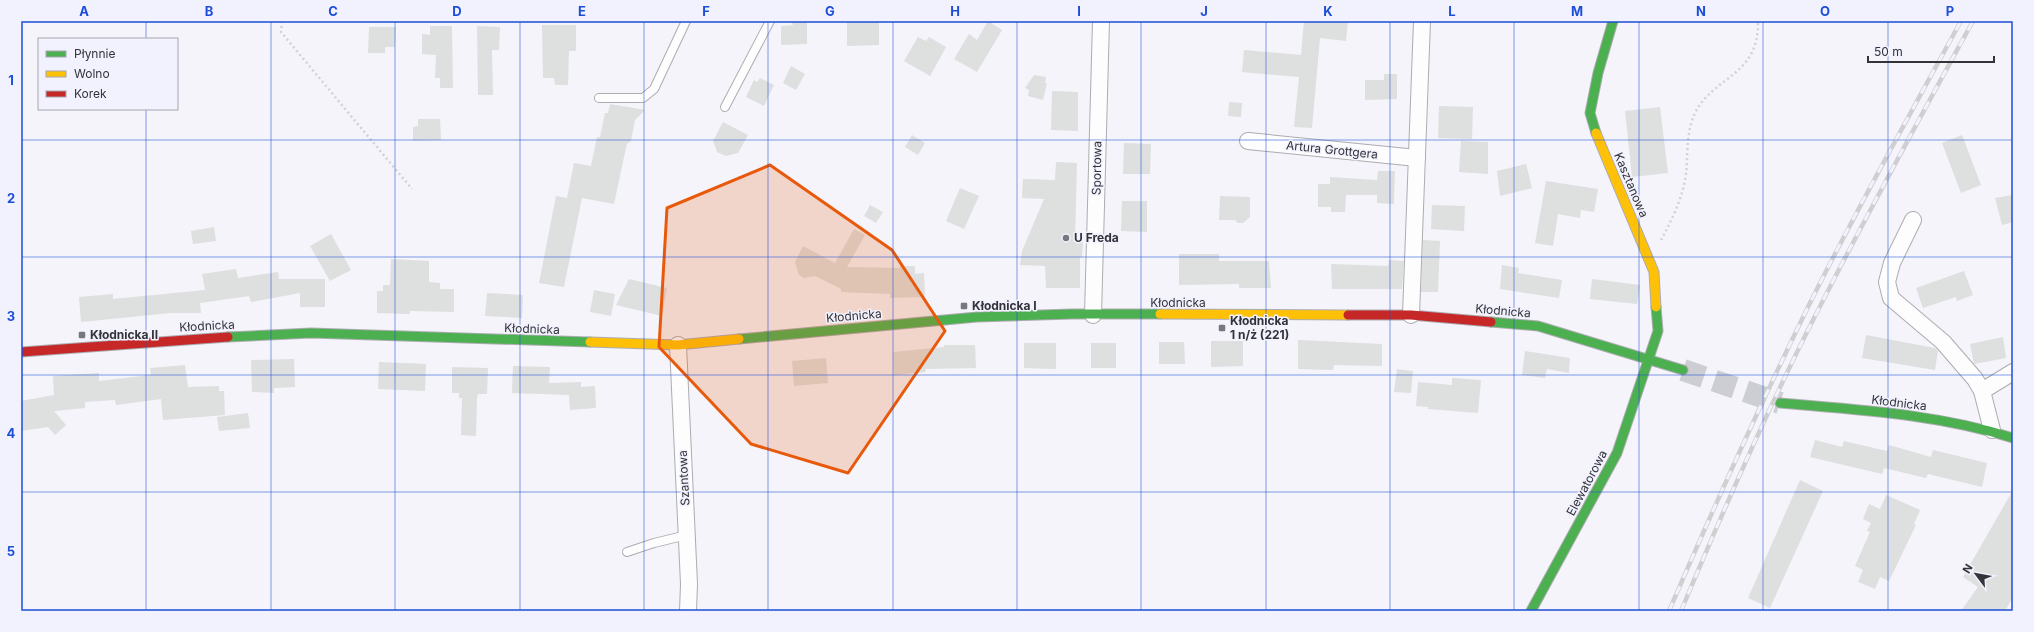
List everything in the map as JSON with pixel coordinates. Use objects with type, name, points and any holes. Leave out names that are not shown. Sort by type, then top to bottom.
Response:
[{"type":"main road","name":"Kasztanowa","points":[[1613,21],[1598,73],[1590,113],[1598,140],[1654,272],[1658,331],[1648,359]]},
{"type":"main road","name":"Kłodnicka","points":[[21,352],[143,342],[311,333],[678,345],[977,317],[1093,315],[1411,315],[1538,326],[1683,370]]},
{"type":"main road","name":"Elewatorowa","points":[[1531,611],[1617,453],[1648,359]]},
{"type":"main road","name":"Kłodnicka","points":[[1780,403],[1904,414],[1992,430],[2013,438]]},
{"type":"street","name":"Sportowa","points":[[1093,315],[1101,21]]},
{"type":"street","points":[[1411,315],[1422,21]]},
{"type":"street","name":"Artura Grottgera","points":[[1248,141],[1417,158]]},
{"type":"street","points":[[1912,220],[1892,263],[1887,282],[1891,298],[1943,342],[1975,379],[1982,391],[1992,430]]},
{"type":"street","name":"Szantowa","points":[[678,345],[689,584],[688,611]]},
{"type":"street","points":[[1982,391],[2013,372]]},
{"type":"lane","points":[[599,98],[643,98],[654,89],[686,21]]},
{"type":"lane","points":[[725,108],[770,21]]},
{"type":"lane","points":[[627,552],[654,542],[687,534]]},
{"type":"path","points":[[282,21],[281,32],[412,189]]},
{"type":"path","points":[[1650,261],[1679,200],[1686,175],[1688,140],[1695,113],[1710,94],[1736,73],[1752,55],[1758,21]]},
{"type":"highlighted area","points":[[770,165],[892,250],[945,331],[848,473],[751,444],[659,347],[667,208]]},
{"type":"building","points":[[847,21],[879,21],[879,45],[847,46]]},
{"type":"building","points":[[988,21],[1002,30],[977,72],[954,59],[969,34],[977,40]]},
{"type":"building","points":[[1304,21],[1348,21],[1346,41],[1320,38],[1312,128],[1294,127],[1299,77],[1242,72],[1244,50],[1301,55]]},
{"type":"building","points":[[792,22],[807,22],[807,44],[781,45],[781,26],[793,25]]},
{"type":"building","points":[[542,25],[576,25],[576,51],[569,51],[568,85],[555,85],[554,78],[543,78]]},
{"type":"building","points":[[430,26],[452,26],[453,88],[440,88],[440,78],[435,78],[436,55],[422,54],[422,34],[430,35]]},
{"type":"building","points":[[477,26],[500,27],[499,50],[492,50],[493,95],[478,95]]},
{"type":"building","points":[[369,27],[396,27],[395,47],[385,47],[385,53],[368,53]]},
{"type":"building","points":[[918,37],[926,41],[929,37],[946,47],[930,76],[904,61]]},
{"type":"building","points":[[791,66],[805,74],[796,90],[783,83]]},
{"type":"building","points":[[1384,74],[1397,74],[1397,99],[1365,100],[1365,80],[1384,80]]},
{"type":"building","points":[[1034,75],[1046,77],[1045,83],[1047,83],[1043,100],[1028,96],[1029,90],[1025,88]]},
{"type":"building","points":[[760,78],[774,85],[764,106],[746,97],[754,80],[757,82]]},
{"type":"building","points":[[1052,91],[1078,92],[1078,131],[1051,130]]},
{"type":"building","points":[[1229,102],[1242,103],[1241,117],[1228,116]]},
{"type":"building","points":[[610,104],[645,110],[635,120],[631,141],[627,144],[614,204],[582,198],[564,287],[539,283],[556,196],[567,198],[574,163],[591,166],[597,137],[600,137],[605,113],[608,113]]},
{"type":"building","points":[[1439,106],[1473,107],[1472,139],[1438,138]]},
{"type":"building","points":[[1660,107],[1668,173],[1632,177],[1625,111]]},
{"type":"building","points":[[418,119],[440,119],[441,140],[413,141],[413,127],[418,126]]},
{"type":"building","points":[[723,122],[748,135],[738,153],[726,156],[717,152],[713,141]]},
{"type":"building","points":[[912,135],[925,143],[918,155],[905,147]]},
{"type":"building","points":[[1962,135],[1981,185],[1961,193],[1942,143]]},
{"type":"building","points":[[1461,141],[1488,142],[1488,174],[1459,172]]},
{"type":"building","points":[[1124,143],[1151,144],[1150,174],[1123,174]]},
{"type":"building","points":[[1056,162],[1077,163],[1075,242],[1083,242],[1082,257],[1080,257],[1080,288],[1046,288],[1045,266],[1020,265],[1022,251],[1044,199],[1022,198],[1023,179],[1055,180]]},
{"type":"building","points":[[1526,164],[1532,188],[1500,196],[1497,171]]},
{"type":"building","points":[[1378,171],[1395,171],[1394,204],[1377,203],[1377,195],[1346,195],[1345,212],[1331,212],[1331,207],[1318,207],[1318,184],[1330,184],[1330,177],[1377,180]]},
{"type":"building","points":[[1546,181],[1598,189],[1594,212],[1581,210],[1580,218],[1558,214],[1553,246],[1535,243]]},
{"type":"building","points":[[960,188],[979,196],[964,229],[946,221]]},
{"type":"building","points":[[2013,195],[2013,222],[2002,225],[1995,198]]},
{"type":"building","points":[[1220,196],[1250,197],[1250,217],[1243,223],[1238,223],[1235,220],[1219,220]]},
{"type":"building","points":[[1122,201],[1147,201],[1147,232],[1121,231]]},
{"type":"building","points":[[870,205],[883,212],[876,223],[864,216]]},
{"type":"building","points":[[1432,205],[1465,206],[1464,231],[1431,229]]},
{"type":"building","points":[[214,227],[216,241],[193,244],[191,231]]},
{"type":"building","points":[[854,229],[865,235],[847,267],[900,268],[900,266],[915,266],[915,274],[924,273],[925,297],[890,298],[890,294],[841,292],[841,289],[815,276],[804,278],[799,275],[795,262],[803,246],[835,263]]},
{"type":"building","points":[[331,234],[351,270],[330,281],[310,246]]},
{"type":"building","points":[[1423,240],[1440,241],[1438,292],[1421,292]]},
{"type":"building","points":[[1179,254],[1219,254],[1219,261],[1269,261],[1271,288],[1239,288],[1239,284],[1179,285]]},
{"type":"building","points":[[391,259],[429,261],[429,282],[440,283],[440,289],[454,289],[454,312],[410,311],[410,314],[377,313],[377,291],[383,291],[383,285],[390,285]]},
{"type":"building","points":[[1389,260],[1404,261],[1402,289],[1332,289],[1331,264],[1388,266]]},
{"type":"building","points":[[1502,265],[1519,268],[1518,273],[1562,280],[1559,298],[1500,289]]},
{"type":"building","points":[[236,269],[238,278],[278,272],[279,279],[325,279],[325,307],[300,307],[300,293],[251,302],[249,296],[200,303],[201,313],[171,313],[81,322],[79,297],[113,294],[113,299],[205,290],[202,274]]},
{"type":"building","points":[[1964,271],[1973,295],[1957,301],[1956,297],[1923,308],[1916,288]]},
{"type":"building","points":[[629,279],[667,288],[662,316],[616,305]]},
{"type":"building","points":[[1592,279],[1640,285],[1637,304],[1590,299]]},
{"type":"building","points":[[594,290],[615,294],[611,316],[590,312]]},
{"type":"building","points":[[487,293],[523,295],[522,318],[485,316]]},
{"type":"building","points":[[1866,335],[1935,348],[1938,351],[1935,370],[1862,358]]},
{"type":"building","points":[[2003,337],[2006,358],[1974,364],[1970,344]]},
{"type":"building","points":[[1298,340],[1382,344],[1382,366],[1334,365],[1333,370],[1298,369]]},
{"type":"building","points":[[1211,341],[1243,341],[1243,366],[1211,367]]},
{"type":"building","points":[[1159,342],[1184,342],[1185,364],[1159,364]]},
{"type":"building","points":[[1024,343],[1056,343],[1056,369],[1024,368]]},
{"type":"building","points":[[1091,343],[1116,343],[1116,368],[1091,368]]},
{"type":"building","points":[[944,345],[975,345],[976,368],[925,369],[926,372],[894,375],[893,352],[944,347]]},
{"type":"building","points":[[1525,351],[1570,358],[1569,373],[1547,369],[1545,378],[1522,375]]},
{"type":"building","points":[[826,358],[828,383],[794,386],[792,361]]},
{"type":"building","points":[[294,359],[295,387],[274,388],[274,393],[252,392],[251,360]]},
{"type":"building","points":[[379,362],[426,364],[425,391],[378,389]]},
{"type":"building","points":[[185,365],[188,387],[219,386],[219,391],[224,391],[225,415],[163,420],[161,399],[116,405],[115,400],[85,402],[85,408],[54,411],[66,425],[55,435],[48,427],[21,431],[21,401],[54,395],[53,376],[99,373],[99,381],[151,375],[150,368]]},
{"type":"building","points":[[513,366],[550,367],[549,383],[581,382],[581,387],[595,386],[596,408],[570,410],[569,395],[512,393]]},
{"type":"building","points":[[452,367],[488,368],[487,394],[478,394],[477,398],[476,436],[461,435],[462,398],[459,398],[459,393],[452,393]]},
{"type":"building","points":[[1397,369],[1413,371],[1411,393],[1394,392]]},
{"type":"building","points":[[1452,378],[1481,380],[1478,413],[1428,409],[1428,407],[1416,406],[1418,382],[1452,385]]},
{"type":"building","points":[[248,413],[250,428],[219,431],[217,417]]},
{"type":"building","points":[[1815,440],[1842,447],[1844,441],[1887,451],[1889,445],[1931,457],[1933,450],[1987,463],[1982,487],[1928,474],[1926,478],[1884,468],[1882,474],[1810,457]]},
{"type":"building","points":[[1800,480],[1823,491],[1770,608],[1748,598]]},
{"type":"building","points":[[2013,490],[2013,597],[2005,611],[1961,611],[1978,587],[1963,577]]},
{"type":"building","points":[[1886,495],[1920,510],[1914,524],[1916,525],[1889,581],[1880,577],[1875,589],[1858,582],[1863,570],[1855,566],[1870,532],[1867,531],[1871,523],[1863,519],[1869,504],[1880,509]]},
{"type":"tunnel","points":[[1683,370],[1780,403]]},
{"type":"railway","points":[[1669,611],[1737,458],[1808,307],[1864,199],[1961,21]]},
{"type":"railway","points":[[1681,611],[1741,471],[1806,334],[1867,216],[1973,21]]},
{"type":"traffic: fast","points":[[1596,133],[1590,113],[1598,73],[1613,21]]},
{"type":"traffic: fast","points":[[1531,611],[1617,453],[1658,331],[1656,307]]},
{"type":"traffic: fast","points":[[739,339],[977,317],[1072,314],[1160,314]]},
{"type":"traffic: fast","points":[[1491,322],[1538,326],[1683,370]]},
{"type":"traffic: fast","points":[[228,337],[311,333],[590,342]]},
{"type":"traffic: fast","points":[[1780,403],[1927,418],[1956,423],[2013,438]]},
{"type":"traffic: slow","points":[[1596,133],[1654,272],[1656,307]]},
{"type":"traffic: slow","points":[[1160,314],[1348,315]]},
{"type":"traffic: slow","points":[[590,342],[678,345],[739,339]]},
{"type":"traffic: jam","points":[[1348,315],[1411,315],[1491,322]]},
{"type":"traffic: jam","points":[[21,352],[228,337]]},
{"type":"place","name":"U Freda","points":[[1066,238]]},
{"type":"place","name":"Kłodnicka I","points":[[964,306]]},
{"type":"place","name":"Kłodnicka 1 n/ż (221)","points":[[1222,328]]},
{"type":"place","name":"Kłodnicka II","points":[[82,335]]}]
